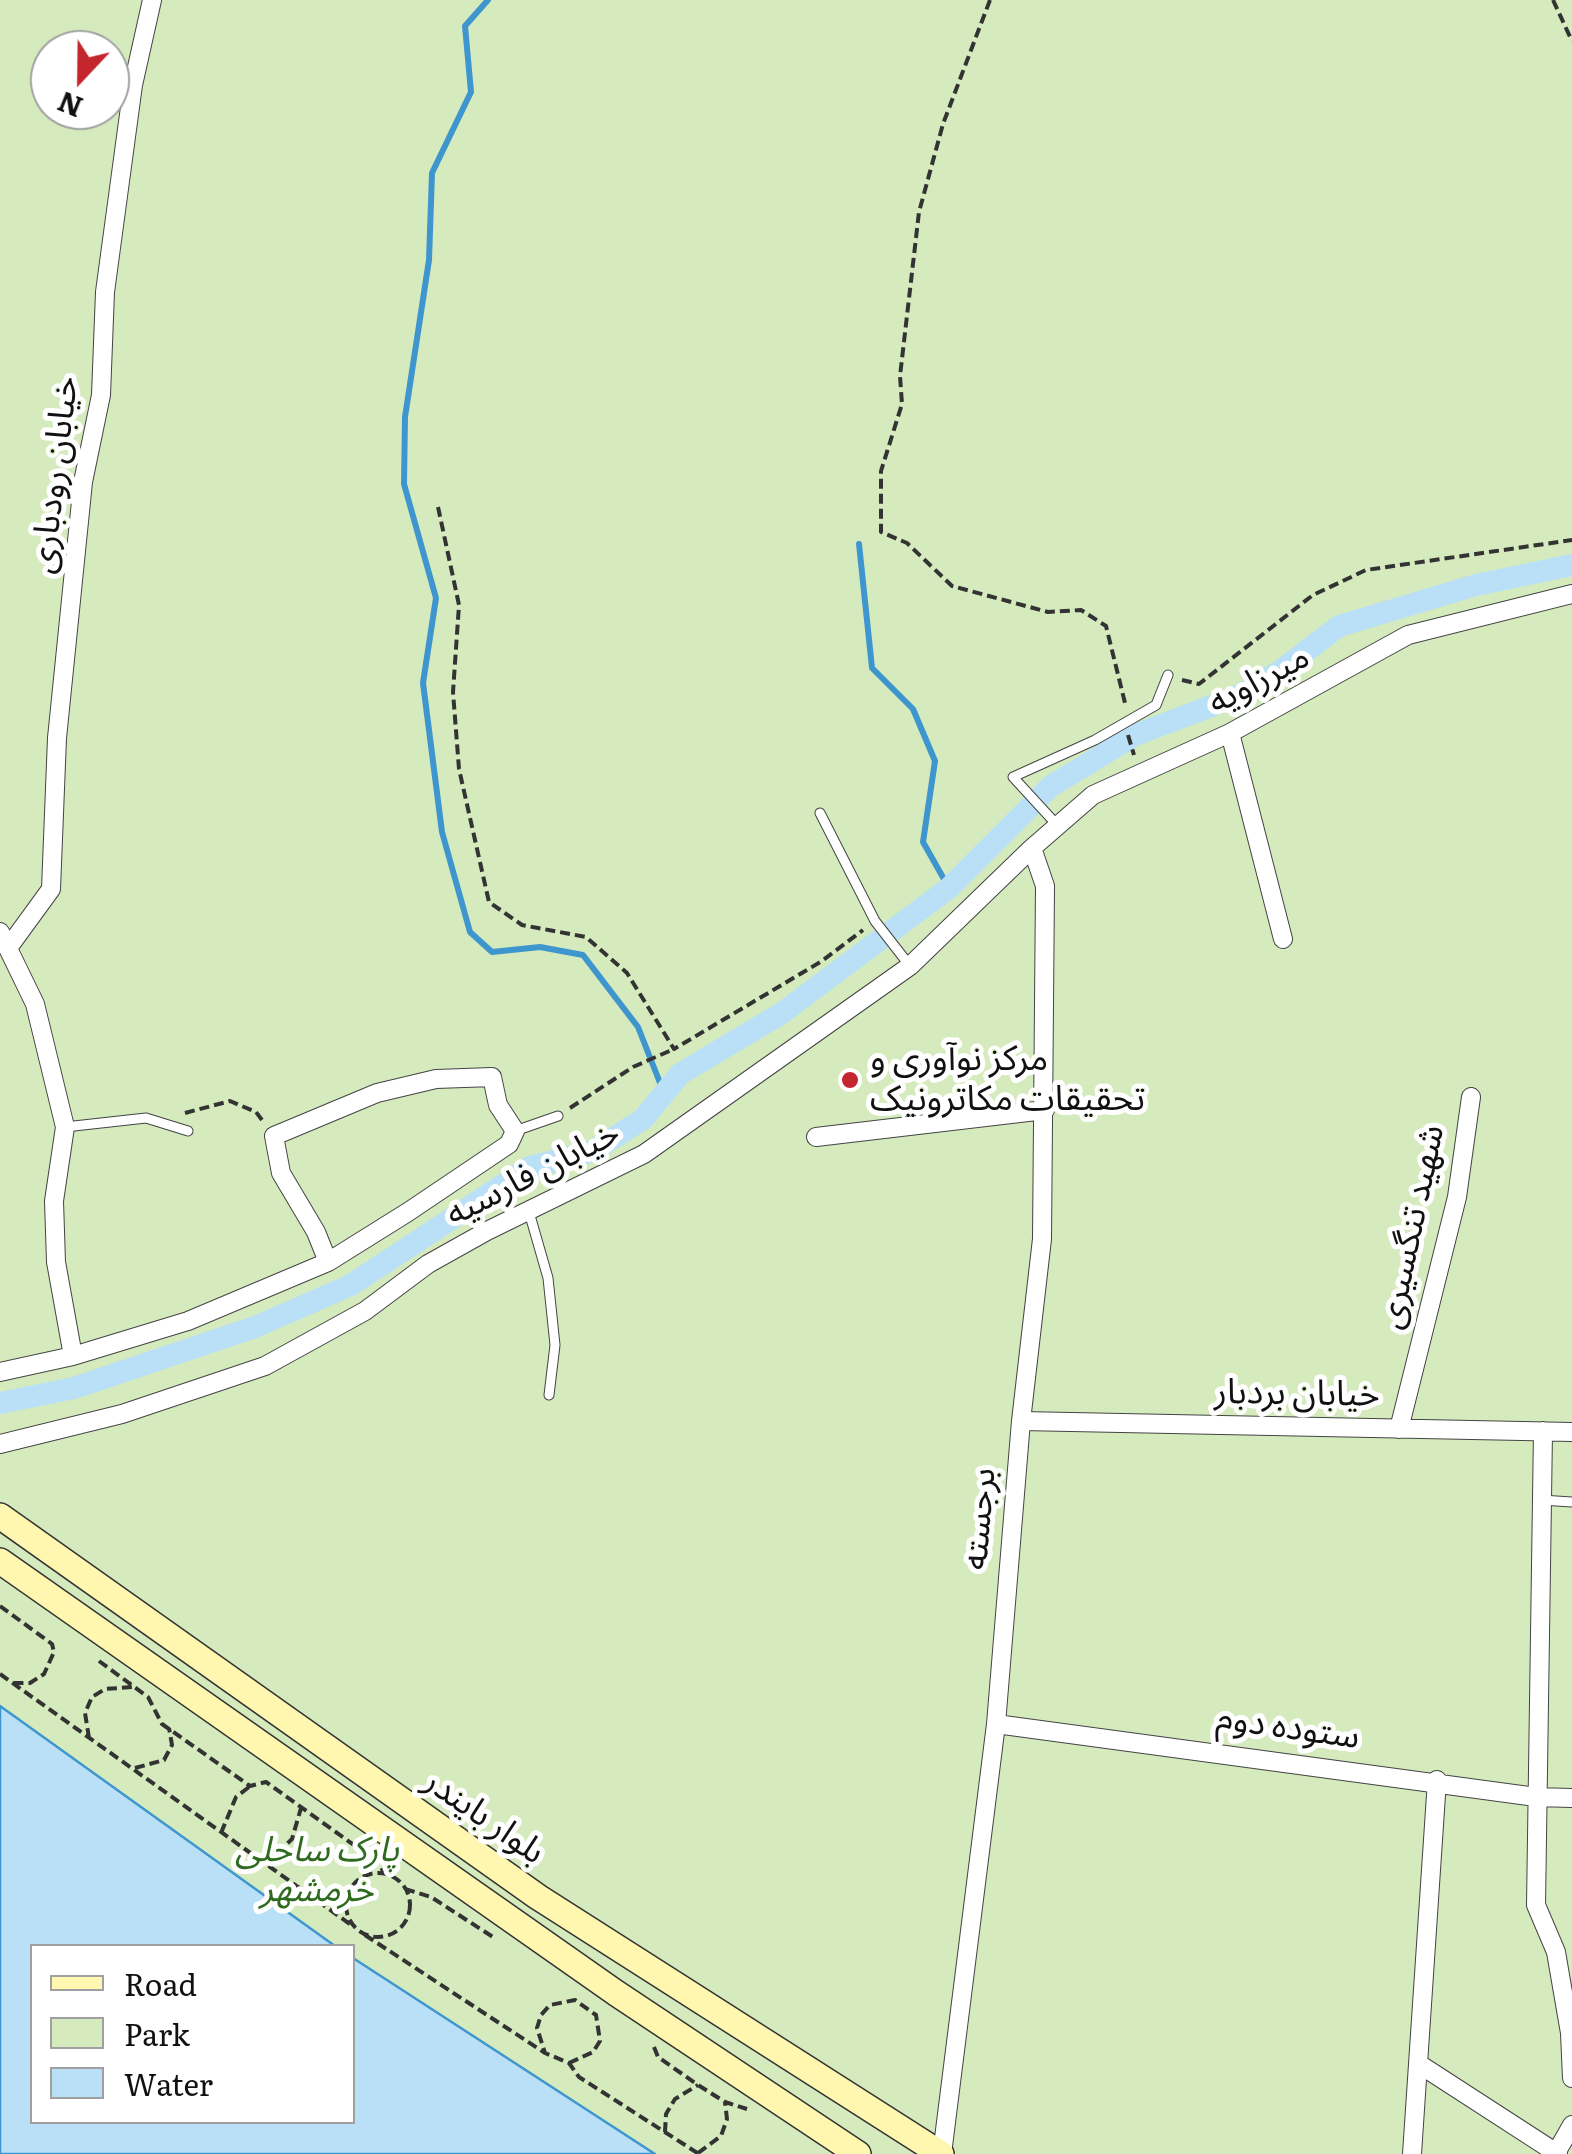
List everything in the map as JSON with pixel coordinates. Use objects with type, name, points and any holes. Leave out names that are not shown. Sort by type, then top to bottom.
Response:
[{"type":"street","name":"خیابان رودباری","points":[[4,940],[51,889],[57,738],[83,482],[101,395],[104,292],[133,85],[152,0]]},
{"type":"street","name":"میرزاویه","points":[[1032,848],[1052,820],[1093,795],[1230,733],[1408,635],[1572,594]]},
{"type":"street","points":[[1230,733],[1283,939]]},
{"type":"street","name":"برجسته","points":[[942,2154],[996,1724],[1021,1422],[1042,1239],[1045,886],[1032,848]]},
{"type":"street","name":"خیابان فارسیه","points":[[0,1444],[122,1414],[265,1366],[365,1311],[443,1256],[644,1154],[910,966],[1032,848]]},
{"type":"street","points":[[4,940],[35,1004],[65,1126],[54,1200],[56,1262],[73,1356]]},
{"type":"street","name":"خیابان فارسیه","points":[[0,1372],[73,1356],[188,1321],[328,1262],[509,1144],[515,1131],[498,1105],[492,1077],[436,1079],[377,1093],[274,1136]]},
{"type":"street","name":"شهید تنگسیری","points":[[1399,1429],[1457,1198],[1471,1096]]},
{"type":"street","points":[[816,1137],[1045,1110]]},
{"type":"street","points":[[274,1136],[281,1173],[316,1232],[328,1262]]},
{"type":"street","name":"خیابان بردبار","points":[[1021,1422],[1572,1432]]},
{"type":"street","points":[[1543,1431],[1536,1905],[1556,1952],[1570,2033],[1572,2078]]},
{"type":"street","name":"بلوار بایندر","points":[[0,1516],[538,1898],[942,2154]]},
{"type":"street","name":"بلوار بایندر","points":[[0,1561],[616,1994],[858,2154]]},
{"type":"street","name":"ستوده دوم","points":[[996,1724],[1437,1780],[1536,1797],[1572,1798]]},
{"type":"street","points":[[1412,2154],[1437,1780]]},
{"type":"street","points":[[616,1994],[637,1962]]},
{"type":"street","points":[[1419,2064],[1557,2154],[1572,2126]]},
{"type":"lane","points":[[1052,820],[1013,777],[1128,727],[1156,705],[1168,676]]},
{"type":"lane","points":[[820,813],[878,926],[910,966]]},
{"type":"lane","points":[[515,1131],[558,1116]]},
{"type":"lane","points":[[65,1126],[146,1118],[188,1130]]},
{"type":"lane","points":[[528,1212],[548,1278],[556,1345],[549,1395]]},
{"type":"lane","points":[[1541,1500],[1572,1502]]},
{"type":"path","points":[[990,0],[943,124],[919,212],[900,376],[902,404],[881,471],[881,532],[906,544],[952,586],[1048,612],[1080,610],[1106,626],[1134,755]]},
{"type":"path","points":[[1553,0],[1572,41]]},
{"type":"path","points":[[438,506],[459,605],[453,692],[458,768],[489,902],[522,925],[586,936],[626,973],[674,1049]]},
{"type":"path","points":[[1168,676],[1199,684],[1312,595],[1366,570],[1572,540]]},
{"type":"path","points":[[558,1116],[633,1067],[674,1049],[878,926]]},
{"type":"path","points":[[164,1123],[194,1109],[230,1101],[256,1112],[274,1136]]},
{"type":"path","points":[[0,1606],[52,1644],[52,1662],[30,1683],[14,1683]]},
{"type":"path","points":[[34,1631],[41,1619]]},
{"type":"path","points":[[88,1653],[148,1697],[169,1728],[250,1786]]},
{"type":"path","points":[[0,1674],[354,1927],[545,2053],[569,2063],[578,2077],[698,2154],[721,2136],[727,2120],[725,2102]]},
{"type":"path","points":[[89,1738],[85,1713],[92,1697],[106,1689],[135,1687]]},
{"type":"path","points":[[132,1768],[164,1760],[172,1745],[169,1728]]},
{"type":"path","points":[[221,1833],[236,1797],[250,1786],[266,1782],[378,1862],[384,1874],[405,1889],[431,1897],[497,1940]]},
{"type":"path","points":[[266,1864],[292,1839],[302,1808]]},
{"type":"path","points":[[354,1927],[347,1915],[350,1889],[370,1874],[384,1874]]},
{"type":"path","points":[[365,1934],[391,1934],[402,1926],[408,1915],[405,1889]]},
{"type":"path","points":[[569,1991],[596,2015],[600,2041],[593,2052],[569,2063]]},
{"type":"path","points":[[545,2053],[536,2028],[541,2016],[550,2006],[575,2000]]},
{"type":"path","points":[[664,2132],[666,2114],[675,2099],[698,2085]]},
{"type":"green space","name":"پارک ساحلی خرمشهر","points":[[0,0],[1572,0],[1572,2154],[0,2154]]},
{"type":"water","points":[[0,1706],[332,1944],[30,1944],[30,2124],[355,2124],[355,1959],[655,2154],[0,2154]]},
{"type":"waterway","points":[[488,0],[465,26],[471,92],[432,173],[429,260],[405,417],[404,484],[436,598],[423,683],[442,832],[470,932],[492,952],[540,947],[583,955],[638,1027],[664,1093]]},
{"type":"waterway","points":[[859,544],[872,668],[913,709],[935,761],[923,842],[949,888]]},
{"type":"waterway","points":[[0,1403],[74,1388],[255,1327],[351,1285],[530,1167],[593,1151],[643,1119],[680,1074],[782,1013],[949,888],[1051,786],[1135,735],[1238,696],[1280,671],[1339,626],[1476,585],[1572,565]]},
{"type":"place","name":"مرکز نوآوری و تحقیقات مکاترونیک","points":[[850,1080]]}]
